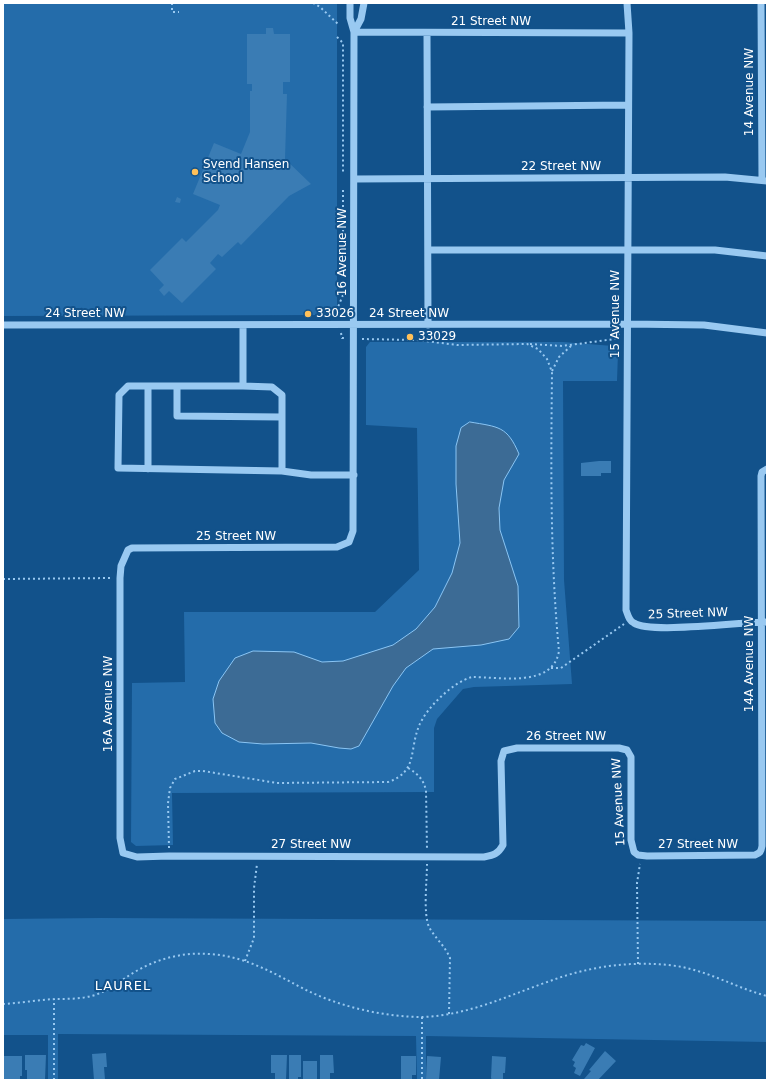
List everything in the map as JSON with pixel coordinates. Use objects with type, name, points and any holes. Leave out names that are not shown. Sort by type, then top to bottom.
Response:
[{"type":"street","name":"16 Avenue NW","points":[[349,542],[353,531],[354,475],[354,32],[350,18],[350,3]]},
{"type":"street","name":"16 Avenue NW","points":[[354,32],[361,19],[364,3]]},
{"type":"street","name":"15 Avenue NW","points":[[627,3],[629,33],[626,610],[632,622]]},
{"type":"street","name":"14 Avenue NW","points":[[761,3],[764,181]]},
{"type":"street","name":"21 Street NW","points":[[354,32],[427,34],[629,33]]},
{"type":"street","points":[[427,34],[428,325]]},
{"type":"street","points":[[427,107],[628,105]]},
{"type":"street","name":"22 Street NW","points":[[354,179],[428,177],[725,177],[764,181]]},
{"type":"street","points":[[428,250],[715,250],[767,256]]},
{"type":"street","name":"24 Street NW","points":[[3,325],[628,324],[704,325],[767,333]]},
{"type":"street","points":[[243,325],[243,386]]},
{"type":"street","points":[[282,471],[282,395],[272,387],[128,386],[119,395],[118,468],[282,471],[311,475],[354,475]]},
{"type":"street","points":[[148,386],[148,469]]},
{"type":"street","points":[[177,386],[177,416],[282,417]]},
{"type":"street","name":"14A Avenue NW","points":[[762,851],[764,622],[761,476],[762,472],[767,469]]},
{"type":"street","name":"25 Street NW","points":[[125,554],[132,548],[337,547],[349,542]]},
{"type":"street","name":"16A Avenue NW","points":[[123,853],[120,838],[120,578],[121,566],[125,554]]},
{"type":"street","name":"25 Street NW","points":[[632,622],[644,627],[663,628],[764,622]]},
{"type":"street","name":"26 Street NW","points":[[498,854],[503,845],[501,761],[504,751],[517,748],[619,748],[627,750]]},
{"type":"street","name":"15 Avenue NW","points":[[627,750],[631,757],[631,840],[634,852]]},
{"type":"street","name":"27 Street NW","points":[[634,852],[641,856],[755,855],[762,851]]},
{"type":"street","name":"27 Street NW","points":[[123,853],[137,857],[484,857],[498,854]]},
{"type":"path","points":[[172,3],[172,12],[179,12]]},
{"type":"path","points":[[313,3],[320,7],[338,24]]},
{"type":"path","points":[[337,37],[343,43],[343,174]]},
{"type":"path","points":[[343,189],[343,295],[338,307],[342,338],[417,340],[457,345],[572,345],[615,339],[628,324]]},
{"type":"path","points":[[169,856],[168,803],[170,788],[175,779],[184,774],[203,771],[277,783],[376,784],[396,780],[403,775],[411,762],[419,725],[427,712],[452,686],[464,679],[472,677],[529,678],[540,676],[558,661],[559,651],[551,502],[552,372],[547,358],[538,349],[527,344]]},
{"type":"path","points":[[552,372],[559,357],[572,345]]},
{"type":"path","points":[[3,579],[120,578]]},
{"type":"path","points":[[551,668],[561,668],[632,622]]},
{"type":"path","points":[[408,768],[419,775],[424,782],[426,790],[427,846]]},
{"type":"path","points":[[245,961],[254,938],[254,888],[257,856]]},
{"type":"path","points":[[638,964],[637,883],[641,856]]},
{"type":"path","points":[[427,864],[428,925],[450,958],[448,1014]]},
{"type":"path","points":[[3,1004],[54,999],[76,999],[96,994],[145,966],[171,957],[210,954],[245,961],[270,970],[306,989],[340,1003],[376,1012],[422,1017],[448,1014],[494,1003],[548,981],[578,972],[638,964],[670,965],[702,971],[767,996]]},
{"type":"path","points":[[54,999],[54,1080]]},
{"type":"path","points":[[422,1017],[422,1080]]},
{"type":"shaded area","name":"Svend Hansen School","points":[[3,3],[337,3],[337,306],[326,315],[3,316]]},
{"type":"shaded area","points":[[370,342],[563,342],[613,346],[618,353],[617,381],[563,381],[564,580],[572,684],[474,687],[463,689],[437,719],[434,728],[434,792],[172,793],[173,845],[136,846],[131,842],[132,683],[185,682],[184,612],[375,612],[419,570],[417,428],[366,425],[366,347]]},
{"type":"shaded area","points":[[470,422],[501,429],[510,438],[519,454],[504,480],[499,508],[500,530],[518,586],[519,627],[509,639],[481,645],[433,649],[406,668],[393,686],[359,746],[351,749],[311,743],[263,744],[239,742],[222,733],[215,723],[213,699],[219,681],[235,658],[253,651],[294,652],[322,662],[343,661],[393,645],[416,629],[435,607],[452,573],[460,543],[456,484],[456,446],[461,428]]},
{"type":"shaded area","points":[[101,918],[767,921],[767,1042],[426,1036],[426,1080],[417,1080],[416,1036],[58,1034],[58,1080],[48,1080],[48,1035],[3,1035],[3,919]]},
{"type":"building","name":"Svend Hansen School","points":[[266,28],[273,28],[274,34],[290,34],[290,82],[283,82],[283,94],[287,94],[285,159],[311,184],[289,196],[241,245],[238,242],[222,257],[218,254],[210,263],[216,269],[182,303],[169,291],[164,296],[159,290],[164,285],[150,270],[182,238],[186,242],[218,210],[220,205],[193,194],[214,143],[241,154],[250,132],[250,91],[252,91],[252,84],[247,84],[247,34],[266,34]]},
{"type":"building","points":[[177,197],[181,199],[180,203],[175,202]]},
{"type":"building","points":[[611,461],[611,473],[601,473],[601,476],[581,476],[581,463]]},
{"type":"building","points":[[586,1043],[595,1048],[580,1076],[574,1073],[576,1068],[573,1066],[575,1062],[572,1060],[581,1045],[584,1046]]},
{"type":"building","points":[[605,1051],[616,1061],[598,1080],[585,1080],[584,1079],[591,1071],[589,1070]]},
{"type":"building","points":[[106,1053],[107,1067],[104,1067],[105,1080],[94,1080],[92,1054]]},
{"type":"building","points":[[25,1055],[46,1055],[45,1080],[27,1080]]},
{"type":"building","points":[[271,1055],[287,1055],[286,1080],[275,1080],[275,1073],[271,1073]]},
{"type":"building","points":[[289,1055],[301,1055],[301,1077],[298,1077],[298,1080],[289,1080]]},
{"type":"building","points":[[320,1055],[333,1055],[334,1073],[330,1073],[330,1080],[320,1080]]},
{"type":"building","points":[[3,1056],[22,1056],[22,1076],[20,1076],[20,1080],[3,1080]]},
{"type":"building","points":[[401,1056],[416,1056],[416,1075],[412,1075],[412,1080],[401,1080]]},
{"type":"building","points":[[427,1056],[441,1057],[439,1080],[426,1079]]},
{"type":"building","points":[[492,1056],[506,1057],[503,1080],[492,1080],[491,1078]]},
{"type":"building","points":[[303,1061],[317,1061],[317,1080],[303,1079]]},
{"type":"place","name":"Svend Hansen School","points":[[195,172]]},
{"type":"place","name":"33026","points":[[308,314]]},
{"type":"place","name":"33029","points":[[410,337]]},
{"type":"district","name":"LAUREL","points":[[123,987]]}]
